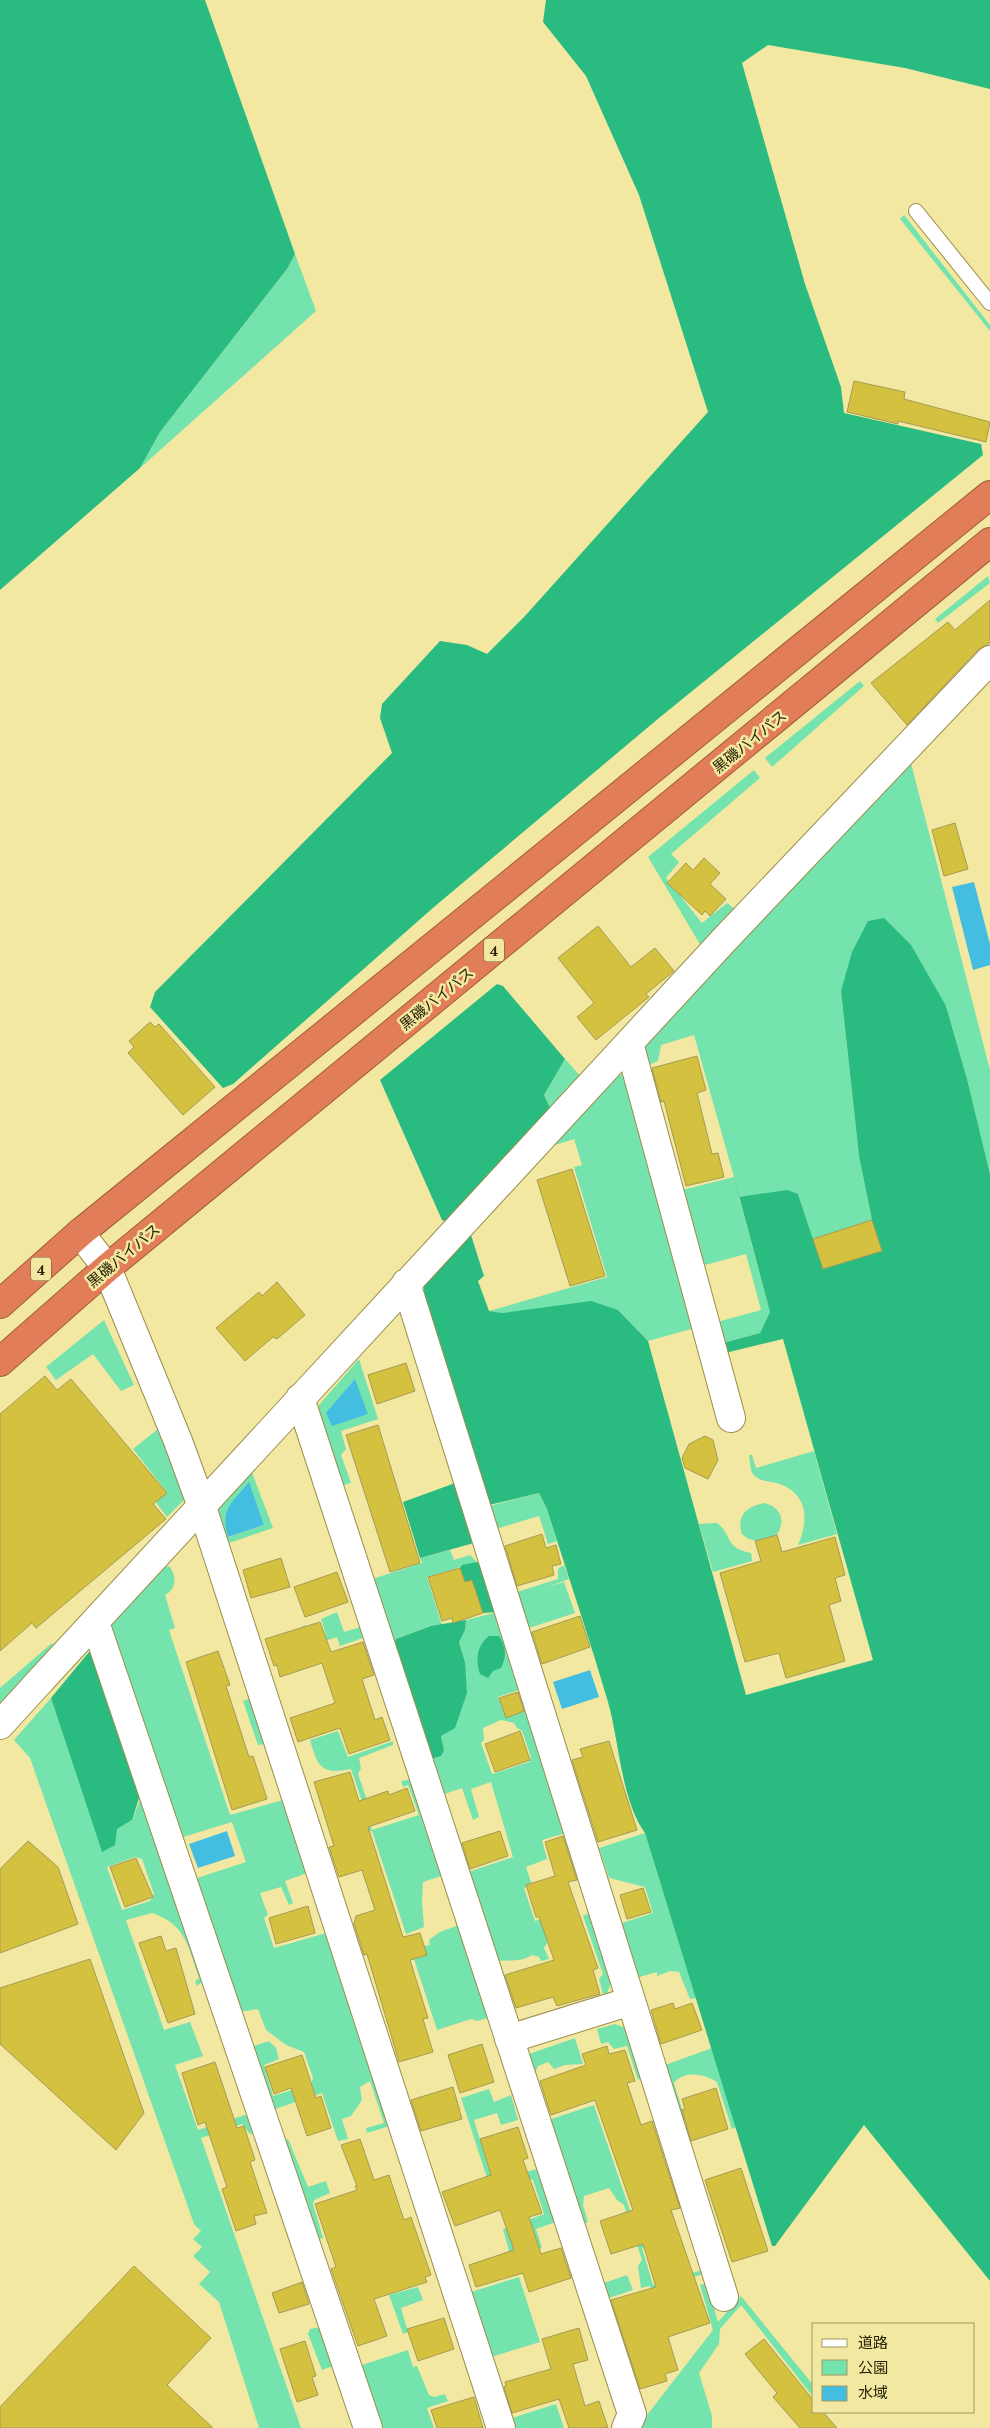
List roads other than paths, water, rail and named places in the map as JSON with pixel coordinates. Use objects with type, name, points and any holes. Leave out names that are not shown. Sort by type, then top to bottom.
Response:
[{"type":"highway","name":"4","points":[[0,1304],[80,1233],[990,495]]},
{"type":"highway","name":"黒磯バイパス","points":[[0,1362],[107,1268],[990,542]]},
{"type":"street","points":[[0,1725],[201,1504],[629,1043],[990,660]]},
{"type":"street","points":[[629,1043],[731,1418]]},
{"type":"street","points":[[80,1233],[107,1268],[178,1441],[201,1504],[501,2428]]},
{"type":"street","points":[[406,1283],[724,2297]]},
{"type":"street","points":[[300,1398],[632,2414],[626,2428]]},
{"type":"street","points":[[95,1622],[368,2428]]},
{"type":"street","points":[[509,2039],[631,2001]]},
{"type":"lane","points":[[916,211],[990,304]]},
{"type":"water","points":[[974,882],[990,944],[990,965],[973,970],[952,887]]},
{"type":"water","points":[[355,1379],[368,1414],[332,1426],[326,1413]]},
{"type":"water","points":[[249,1482],[264,1525],[228,1537],[226,1519],[229,1506]]},
{"type":"water","points":[[590,1670],[599,1697],[562,1709],[553,1682]]},
{"type":"water","points":[[227,1831],[235,1856],[198,1868],[189,1844]]}]
